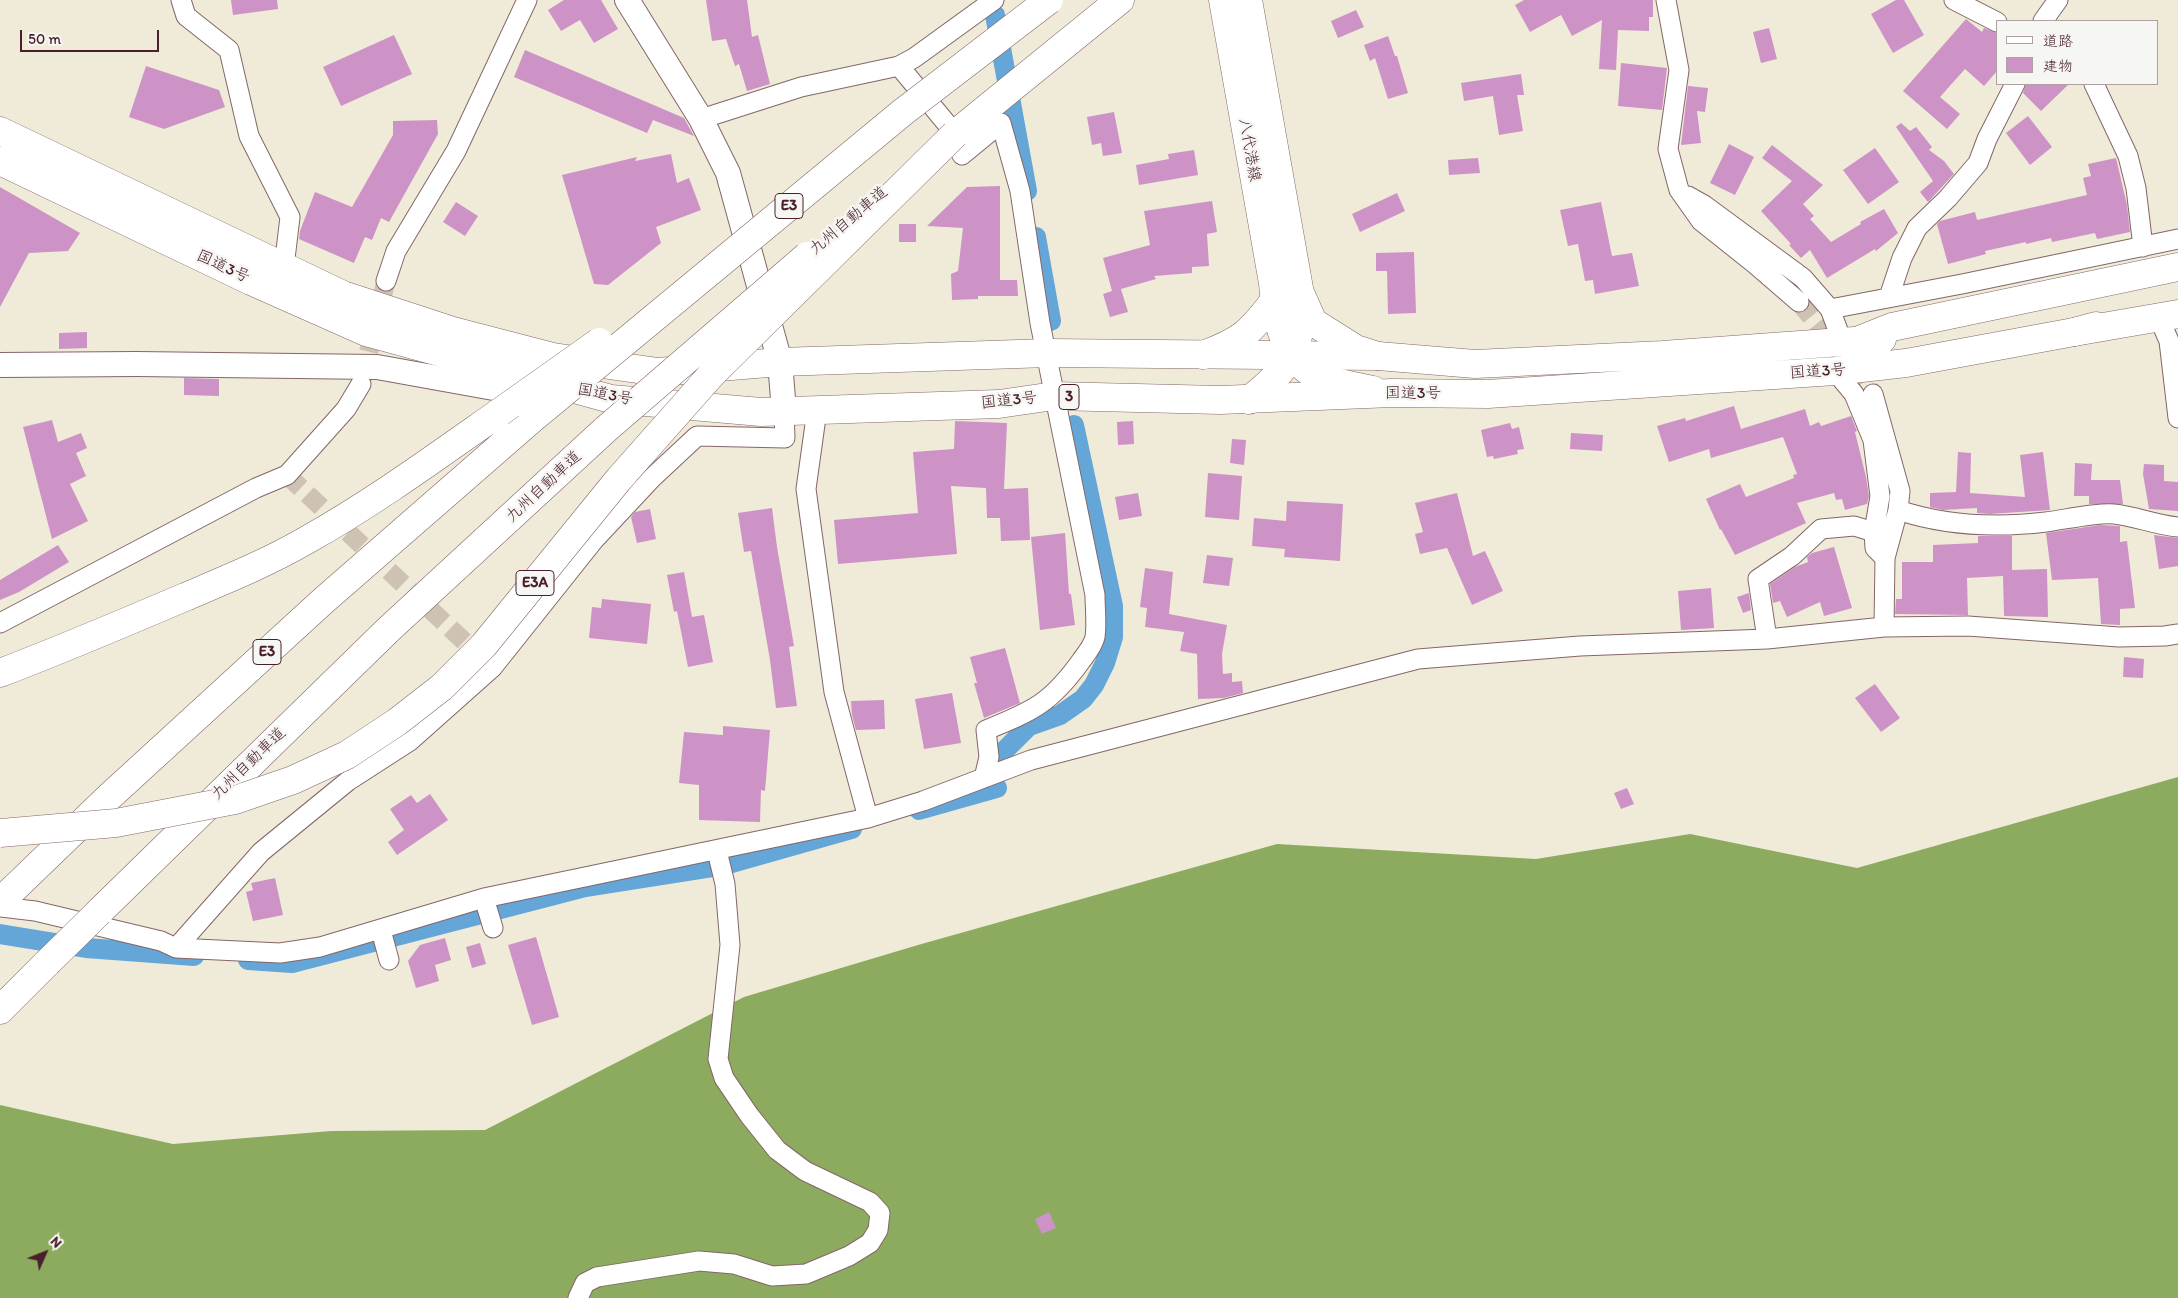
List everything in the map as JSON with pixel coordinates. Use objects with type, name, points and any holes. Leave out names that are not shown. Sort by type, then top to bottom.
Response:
[{"type":"main road","name":"E3","points":[[3,901],[109,797],[323,601],[533,418],[903,112],[1049,0]]},
{"type":"main road","name":"九州自動車道","points":[[0,1010],[389,629],[606,429],[955,134],[1120,0]]},
{"type":"main road","name":"八代港線","points":[[1223,0],[1273,282],[1274,301],[1282,334],[1293,356],[1311,373],[1338,382],[1392,393]]},
{"type":"main road","name":"八代港線","points":[[1248,0],[1300,294],[1302,319],[1298,343],[1293,356],[1282,372],[1250,400]]},
{"type":"main road","points":[[0,672],[58,651],[232,577],[303,542],[367,504],[608,335],[826,163],[903,112]]},
{"type":"main road","name":"国道3号","points":[[0,131],[343,295],[452,331],[552,357],[658,372],[780,362],[1048,353],[1378,356],[1475,364],[1663,356],[1849,341],[1873,341],[2178,280]]},
{"type":"main road","name":"E3A","points":[[0,833],[116,823],[235,800],[293,780],[347,755],[397,722],[442,687],[484,645],[619,479],[712,374],[955,134]]},
{"type":"main road","name":"国道3号","points":[[0,161],[251,281],[366,332],[612,399],[773,411],[1000,404],[1054,396],[1250,400],[1392,393],[1488,394],[1835,371],[1906,363],[2172,313]]},
{"type":"main road","points":[[1849,341],[1892,327],[2178,267]]},
{"type":"main road","name":"八代港線","points":[[1300,294],[1313,322],[1356,349],[1378,356]]},
{"type":"main road","points":[[1202,355],[1231,345],[1254,327],[1274,301]]},
{"type":"street","points":[[181,0],[186,16],[229,50],[249,136],[290,217],[284,267]]},
{"type":"street","points":[[386,281],[396,251],[456,151],[527,0]]},
{"type":"street","points":[[176,948],[261,852],[348,781],[410,741],[492,668],[594,540],[652,478],[697,436],[785,438],[773,411],[780,362],[728,173],[700,119],[627,0]]},
{"type":"street","points":[[700,119],[801,87],[899,66],[914,58],[969,9],[994,0]]},
{"type":"street","points":[[1666,0],[1679,70],[1668,149],[1679,190],[1701,221],[1799,302]]},
{"type":"street","points":[[1954,0],[1996,21]]},
{"type":"street","points":[[2047,20],[2058,0]]},
{"type":"street","points":[[899,66],[947,124],[962,155],[1001,123],[1020,191],[1040,323],[1048,353],[1054,396],[1095,595],[1094,639],[1071,675],[1053,696],[1031,712],[986,730],[989,757],[984,778]]},
{"type":"street","points":[[1889,297],[1902,258],[1917,228],[1948,198],[1978,163],[1987,139],[2014,85]]},
{"type":"street","points":[[2094,85],[2128,156],[2136,188],[2143,247]]},
{"type":"street","points":[[1679,190],[1704,205],[1803,278],[1830,309],[1849,341]]},
{"type":"street","points":[[1830,309],[1962,284],[2178,239]]},
{"type":"street","points":[[2172,313],[2168,341],[2178,418]]},
{"type":"street","points":[[0,365],[136,364],[377,367],[597,407],[773,411]]},
{"type":"street","points":[[1835,371],[1854,394],[1874,440],[1880,496],[1874,532],[1876,548],[1885,558]]},
{"type":"street","points":[[0,623],[256,488],[287,475],[346,409],[360,384]]},
{"type":"street","points":[[1872,394],[1900,491],[1898,510],[1885,558],[1884,627]]},
{"type":"street","points":[[817,410],[806,489],[834,692],[868,818]]},
{"type":"street","points":[[1898,510],[1925,519],[1972,525],[2023,525],[2113,514],[2158,525],[2178,527]]},
{"type":"street","points":[[1767,639],[1758,579],[1792,556],[1820,529],[1854,526],[1874,532]]},
{"type":"street","points":[[3,901],[35,911],[161,941],[176,948],[280,953],[320,947],[484,898],[717,851],[868,818],[923,801],[1031,760],[1418,659],[1580,646],[1767,639],[1884,627],[1968,626],[2119,637],[2178,634]]},
{"type":"street","points":[[578,1298],[585,1283],[597,1277],[699,1260],[734,1264],[772,1276],[806,1274],[849,1256],[870,1243],[878,1230],[880,1214],[870,1202],[805,1170],[777,1150],[749,1115],[724,1078],[718,1058],[730,945],[725,884],[717,851]]},
{"type":"street","points":[[484,898],[493,928]]},
{"type":"street","points":[[381,930],[389,960]]},
{"type":"green space","points":[[2178,777],[2178,1298],[0,1298],[0,1105],[173,1144],[331,1131],[485,1130],[744,997],[918,945],[1277,844],[1536,859],[1690,834],[1857,868]]},
{"type":"building","points":[[231,0],[277,0],[278,9],[233,15]]},
{"type":"building","points":[[564,0],[601,0],[618,29],[594,43],[580,20],[561,31],[548,10]]},
{"type":"building","points":[[706,0],[747,0],[752,37],[758,35],[770,84],[747,91],[739,64],[735,66],[726,39],[712,41]]},
{"type":"building","points":[[1524,0],[1653,0],[1653,17],[1649,17],[1649,31],[1618,30],[1616,70],[1599,69],[1602,20],[1572,36],[1561,15],[1530,32],[1515,5]]},
{"type":"building","points":[[1896,0],[1904,0],[1924,35],[1893,53],[1871,14]]},
{"type":"building","points":[[1356,10],[1364,27],[1338,38],[1331,21]]},
{"type":"building","points":[[1966,19],[1982,32],[1984,28],[1996,33],[1996,72],[1984,86],[1965,69],[1940,97],[1960,114],[1947,129],[1903,91]]},
{"type":"building","points":[[1769,28],[1777,59],[1761,63],[1753,32]]},
{"type":"building","points":[[394,35],[412,74],[341,106],[323,67]]},
{"type":"building","points":[[1388,36],[1395,56],[1397,56],[1408,93],[1388,99],[1375,58],[1370,61],[1364,45]]},
{"type":"building","points":[[525,50],[684,118],[694,136],[653,120],[647,133],[514,77]]},
{"type":"building","points":[[1621,63],[1667,68],[1662,110],[1618,106]]},
{"type":"building","points":[[146,66],[219,90],[225,107],[164,129],[129,117]]},
{"type":"building","points":[[1521,74],[1524,95],[1517,95],[1523,131],[1499,135],[1493,96],[1464,101],[1461,83]]},
{"type":"building","points":[[2026,85],[2068,85],[2041,111],[2023,93]]},
{"type":"building","points":[[1688,86],[1708,88],[1705,112],[1697,111],[1701,143],[1681,145]]},
{"type":"building","points":[[1114,112],[1122,153],[1103,156],[1101,143],[1092,145],[1087,117]]},
{"type":"building","points":[[2028,116],[2052,147],[2030,165],[2006,133]]},
{"type":"building","points":[[437,120],[438,134],[389,222],[381,218],[372,240],[365,237],[354,263],[299,239],[300,231],[315,192],[352,207],[393,135],[393,121]]},
{"type":"building","points":[[1901,123],[1910,131],[1916,127],[1932,147],[1929,150],[1944,161],[1954,174],[1928,202],[1920,192],[1933,181],[1896,127]]},
{"type":"building","points":[[1729,144],[1754,157],[1735,195],[1710,183]]},
{"type":"building","points":[[1772,145],[1823,185],[1803,204],[1814,216],[1810,219],[1831,242],[1861,224],[1860,222],[1884,209],[1898,233],[1876,251],[1875,249],[1827,278],[1810,250],[1801,258],[1761,211],[1792,181],[1762,158]]},
{"type":"building","points":[[1875,148],[1899,182],[1868,204],[1843,170]]},
{"type":"building","points":[[1194,150],[1198,175],[1139,185],[1136,165],[1169,159],[1168,154]]},
{"type":"building","points":[[671,154],[677,183],[689,178],[701,210],[656,227],[661,243],[608,285],[594,284],[562,175],[637,157],[635,161]]},
{"type":"building","points":[[1478,158],[1480,173],[1449,175],[1448,160]]},
{"type":"building","points":[[2116,158],[2127,205],[2130,232],[2097,239],[2095,233],[2052,242],[2051,238],[2026,244],[2026,242],[1985,251],[1986,254],[1948,264],[1937,224],[1940,221],[1975,212],[1977,220],[2087,195],[2083,178],[2091,176],[2088,164]]},
{"type":"building","points":[[1000,186],[1000,280],[1017,280],[1018,296],[978,296],[978,299],[952,300],[951,274],[958,271],[963,228],[927,226],[967,187]]},
{"type":"building","points":[[0,187],[80,233],[68,251],[29,253],[0,307]]},
{"type":"building","points":[[1397,193],[1405,211],[1360,232],[1352,214]]},
{"type":"building","points":[[1212,201],[1217,232],[1207,234],[1209,266],[1192,267],[1192,273],[1154,276],[1156,279],[1121,289],[1128,312],[1110,317],[1103,294],[1112,291],[1103,258],[1150,245],[1144,211]]},
{"type":"building","points":[[456,202],[478,216],[465,236],[443,222]]},
{"type":"building","points":[[1601,202],[1612,256],[1632,253],[1639,286],[1595,294],[1593,280],[1585,281],[1578,244],[1568,246],[1560,210]]},
{"type":"building","points":[[899,224],[916,224],[916,242],[899,242]]},
{"type":"building","points":[[1414,252],[1416,313],[1388,314],[1387,271],[1376,271],[1376,253]]},
{"type":"building","points":[[87,332],[87,348],[59,349],[59,333]]},
{"type":"building","points":[[184,378],[219,379],[219,396],[184,395]]},
{"type":"building","points":[[1734,406],[1741,429],[1805,409],[1810,426],[1819,422],[1821,426],[1851,416],[1857,431],[1855,432],[1866,477],[1869,496],[1867,504],[1845,510],[1842,499],[1836,500],[1834,493],[1797,503],[1806,523],[1735,555],[1720,530],[1706,499],[1740,484],[1746,497],[1794,478],[1793,475],[1797,474],[1783,437],[1711,458],[1709,449],[1669,462],[1657,426],[1685,418],[1686,421]]},
{"type":"building","points":[[52,420],[58,442],[81,433],[87,448],[76,453],[86,476],[70,484],[88,521],[52,539],[23,427]]},
{"type":"building","points":[[955,421],[1007,423],[1004,489],[1028,488],[1030,540],[1001,541],[1000,518],[987,518],[986,488],[951,486],[957,554],[838,564],[834,520],[918,513],[913,452],[954,449]]},
{"type":"building","points":[[1133,421],[1134,444],[1118,445],[1117,422]]},
{"type":"building","points":[[1510,423],[1512,429],[1519,427],[1524,449],[1517,450],[1518,454],[1494,459],[1493,456],[1487,457],[1481,430]]},
{"type":"building","points":[[1571,433],[1603,435],[1602,451],[1570,449]]},
{"type":"building","points":[[1232,439],[1246,440],[1244,465],[1230,463]]},
{"type":"building","points":[[1958,452],[1971,453],[1970,493],[2025,497],[2020,455],[2043,452],[2050,510],[1990,514],[1977,513],[1977,508],[1943,510],[1930,507],[1930,493],[1956,492]]},
{"type":"building","points":[[2075,463],[2092,464],[2091,480],[2120,480],[2123,504],[2089,504],[2089,496],[2074,496]]},
{"type":"building","points":[[2144,464],[2164,465],[2164,481],[2178,482],[2178,511],[2149,509],[2143,474]]},
{"type":"building","points":[[1208,473],[1242,476],[1239,520],[1205,517]]},
{"type":"building","points":[[1138,493],[1142,516],[1119,520],[1115,497]]},
{"type":"building","points":[[1457,493],[1473,556],[1485,551],[1503,591],[1472,605],[1447,548],[1420,554],[1415,534],[1423,532],[1415,503]]},
{"type":"building","points":[[1287,501],[1343,504],[1340,561],[1284,557],[1285,549],[1252,546],[1254,518],[1286,521]]},
{"type":"building","points":[[772,508],[794,646],[789,647],[797,706],[776,708],[770,660],[751,551],[744,552],[738,513]]},
{"type":"building","points":[[650,509],[656,539],[637,543],[631,517],[635,512]]},
{"type":"building","points":[[2100,525],[2120,526],[2120,542],[2127,541],[2135,608],[2120,609],[2120,625],[2101,624],[2098,578],[2052,580],[2046,533]]},
{"type":"building","points":[[1065,533],[1069,594],[1071,594],[1075,625],[1040,630],[1031,537]]},
{"type":"building","points":[[2154,535],[2178,538],[2178,566],[2159,569]]},
{"type":"building","points":[[1978,536],[2012,536],[2012,570],[2047,569],[2048,617],[2004,616],[2003,576],[1967,578],[1968,615],[1895,614],[1896,599],[1902,599],[1902,562],[1933,562],[1933,545],[1978,543]]},
{"type":"building","points":[[58,545],[69,562],[19,592],[0,600],[0,580]]},
{"type":"building","points":[[1834,547],[1852,608],[1824,616],[1820,602],[1787,617],[1780,601],[1773,603],[1770,584],[1795,567],[1808,562],[1807,557],[1812,553]]},
{"type":"building","points":[[1207,555],[1233,558],[1229,586],[1203,583]]},
{"type":"building","points":[[1145,568],[1173,572],[1169,614],[1227,625],[1222,654],[1223,674],[1232,673],[1232,682],[1242,681],[1243,693],[1224,698],[1198,699],[1197,654],[1180,651],[1184,632],[1145,627],[1147,608],[1140,607]]},
{"type":"building","points":[[684,572],[692,617],[704,615],[713,662],[688,667],[677,611],[674,612],[667,575]]},
{"type":"building","points":[[1711,588],[1714,628],[1681,630],[1678,591]]},
{"type":"building","points":[[1749,593],[1751,610],[1743,613],[1737,597]]},
{"type":"building","points":[[602,599],[651,604],[647,644],[589,638],[592,607],[601,608]]},
{"type":"building","points":[[1005,648],[1020,703],[984,718],[974,683],[977,683],[970,657]]},
{"type":"building","points":[[2124,657],[2144,659],[2143,678],[2123,677]]},
{"type":"building","points":[[1875,684],[1900,718],[1881,732],[1855,698]]},
{"type":"building","points":[[952,693],[961,743],[924,749],[915,699]]},
{"type":"building","points":[[884,700],[885,729],[856,730],[851,701]]},
{"type":"building","points":[[723,726],[770,730],[765,791],[761,790],[760,822],[699,820],[699,785],[679,783],[684,732],[723,735]]},
{"type":"building","points":[[1627,788],[1634,804],[1621,809],[1614,793]]},
{"type":"building","points":[[430,794],[448,820],[397,855],[388,842],[404,830],[390,809],[411,795],[417,803]]},
{"type":"building","points":[[275,878],[283,915],[253,921],[246,892],[253,890],[251,883]]},
{"type":"building","points":[[536,937],[559,1017],[532,1025],[508,945]]},
{"type":"building","points":[[445,938],[451,960],[435,965],[439,981],[416,988],[408,961],[420,945]]},
{"type":"building","points":[[480,943],[486,964],[472,968],[466,947]]},
{"type":"building","points":[[1049,1212],[1056,1228],[1042,1234],[1035,1219]]},
{"type":"waterway","points":[[995,15],[1027,191]]},
{"type":"waterway","points":[[1036,237],[1051,321]]},
{"type":"waterway","points":[[998,757],[1029,726],[1060,715],[1083,699],[1094,685],[1105,663],[1113,637],[1113,606],[1074,425]]},
{"type":"waterway","points":[[919,810],[997,788]]},
{"type":"waterway","points":[[248,960],[292,963],[585,887],[725,865],[852,829]]},
{"type":"waterway","points":[[0,934],[86,948],[194,956]]},
{"type":"tunnel","points":[[362,379],[386,281]]},
{"type":"tunnel","points":[[1799,302],[1873,394]]},
{"type":"tunnel","points":[[287,475],[484,660]]}]
